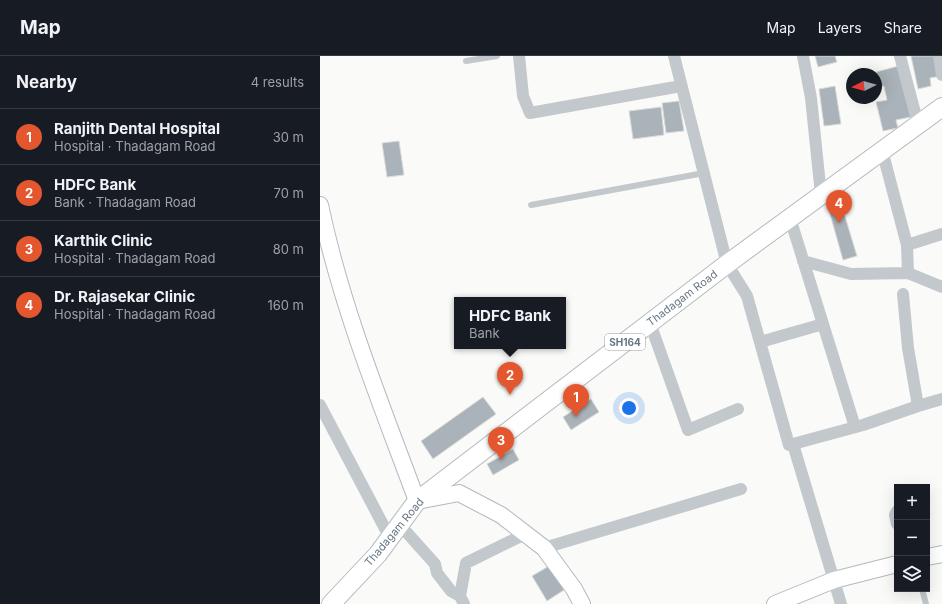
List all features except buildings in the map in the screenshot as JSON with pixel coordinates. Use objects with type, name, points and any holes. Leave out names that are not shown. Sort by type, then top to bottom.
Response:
[{"type":"main road","name":"Thadagam Road","points":[[331,604],[378,554],[418,501],[727,264],[942,107]]},
{"type":"main road","points":[[320,206],[337,270],[365,358],[418,501],[460,493],[501,515],[544,548],[574,589],[582,604]]},
{"type":"main road","points":[[930,556],[942,554]]},
{"type":"main road","points":[[775,604],[834,580],[894,565]]},
{"type":"street","points":[[519,56],[523,96],[530,113],[680,86]]},
{"type":"street","points":[[674,56],[680,86],[727,264],[747,296],[789,445],[854,427],[942,399]]},
{"type":"street","points":[[802,56],[811,98],[821,195]]},
{"type":"street","points":[[900,56],[918,124]]},
{"type":"street","points":[[939,56],[942,75]]},
{"type":"street","points":[[882,150],[907,245],[908,272]]},
{"type":"street","points":[[790,218],[854,427]]},
{"type":"street","points":[[907,245],[942,234]]},
{"type":"street","points":[[803,261],[851,274],[908,272],[942,287]]},
{"type":"street","points":[[902,294],[908,348],[918,406]]},
{"type":"street","points":[[650,323],[688,430],[738,410]]},
{"type":"street","points":[[760,342],[823,324]]},
{"type":"street","points":[[320,405],[395,531],[435,564],[437,573],[451,591],[462,600]]},
{"type":"street","points":[[793,444],[841,604]]},
{"type":"street","points":[[544,548],[741,490]]},
{"type":"street","points":[[462,600],[466,563],[525,534]]},
{"type":"lane","points":[[466,61],[497,56]]},
{"type":"lane","points":[[531,205],[704,173]]},
{"type":"lane","points":[[923,592],[926,604]]},
{"type":"place","name":"Dr. Rajasekar Clinic","points":[[839,223]]},
{"type":"place","name":"HDFC Bank","points":[[510,395]]},
{"type":"place","name":"Ranjith Dental Hospital","points":[[576,417]]},
{"type":"place","name":"Karthik Clinic","points":[[501,460]]}]
